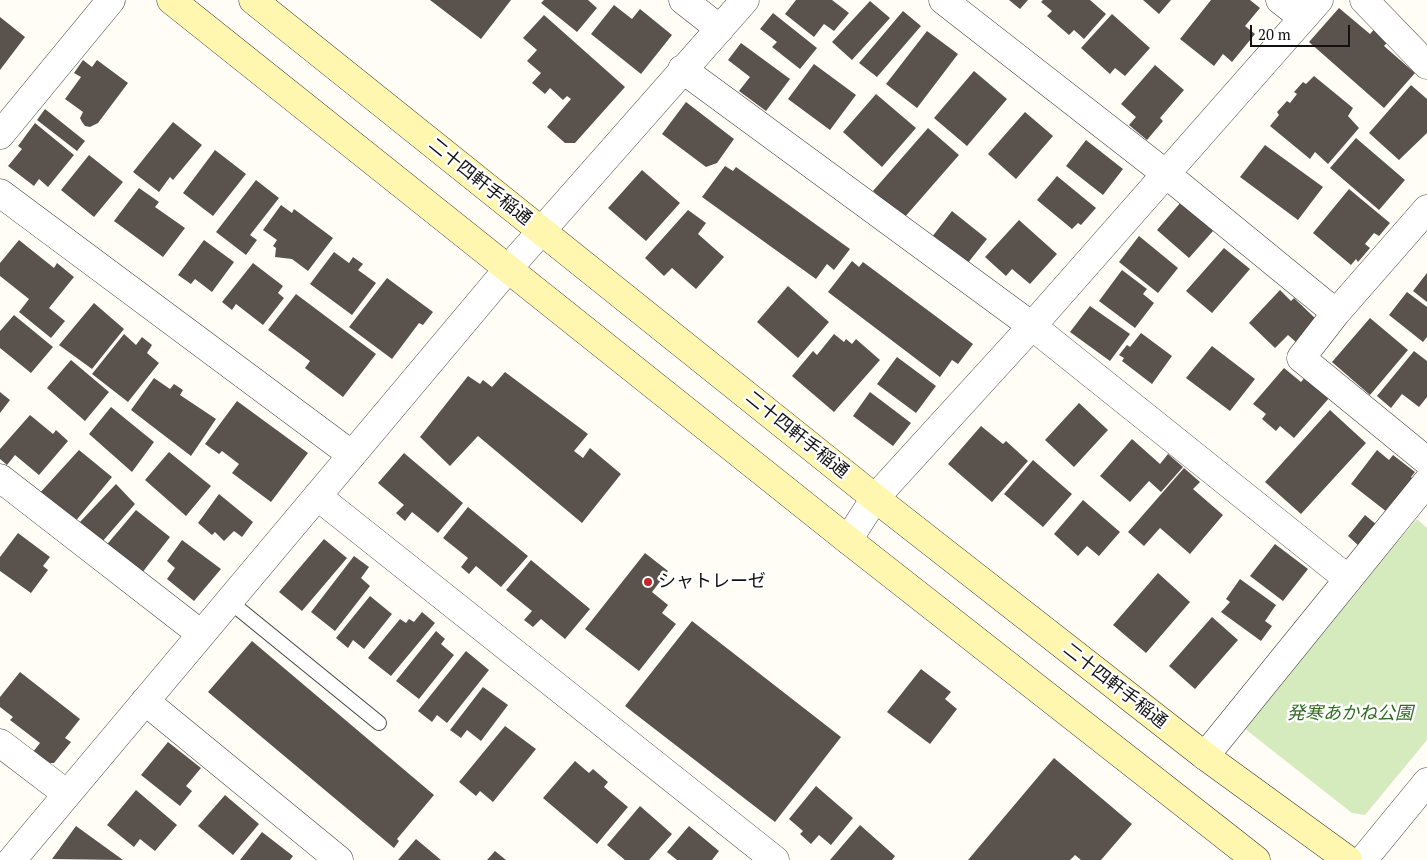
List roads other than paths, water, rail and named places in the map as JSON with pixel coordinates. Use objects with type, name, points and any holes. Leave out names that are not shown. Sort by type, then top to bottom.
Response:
[{"type":"street","points":[[0,136],[111,0]]},
{"type":"street","points":[[171,0],[507,270],[1256,860]]},
{"type":"street","name":"二十四軒手稲通","points":[[253,0],[875,498],[1205,756],[1348,860]]},
{"type":"street","points":[[683,0],[720,29]]},
{"type":"street","points":[[13,860],[507,270],[682,69],[745,0]]},
{"type":"street","points":[[943,0],[1166,174],[1336,313]]},
{"type":"street","points":[[848,540],[875,498],[1032,326],[1310,8],[1280,0]]},
{"type":"street","points":[[1364,0],[1425,59]]},
{"type":"street","points":[[682,69],[1032,326],[1348,579]]},
{"type":"street","points":[[0,193],[352,455]]},
{"type":"street","points":[[1427,209],[1336,313],[1302,358],[1427,461]]},
{"type":"street","points":[[0,478],[201,634]]},
{"type":"street","points":[[1205,756],[1427,482]]},
{"type":"street","points":[[317,496],[757,855]]},
{"type":"street","points":[[145,701],[339,860]]},
{"type":"street","points":[[0,743],[67,794]]},
{"type":"street","points":[[1363,860],[1427,782]]},
{"type":"lane","points":[[229,601],[379,723]]},
{"type":"place","name":"シャトレーゼ","points":[[648,582]]},
{"type":"park label","name":"発寒あかね公園","points":[[1350,714]]}]
